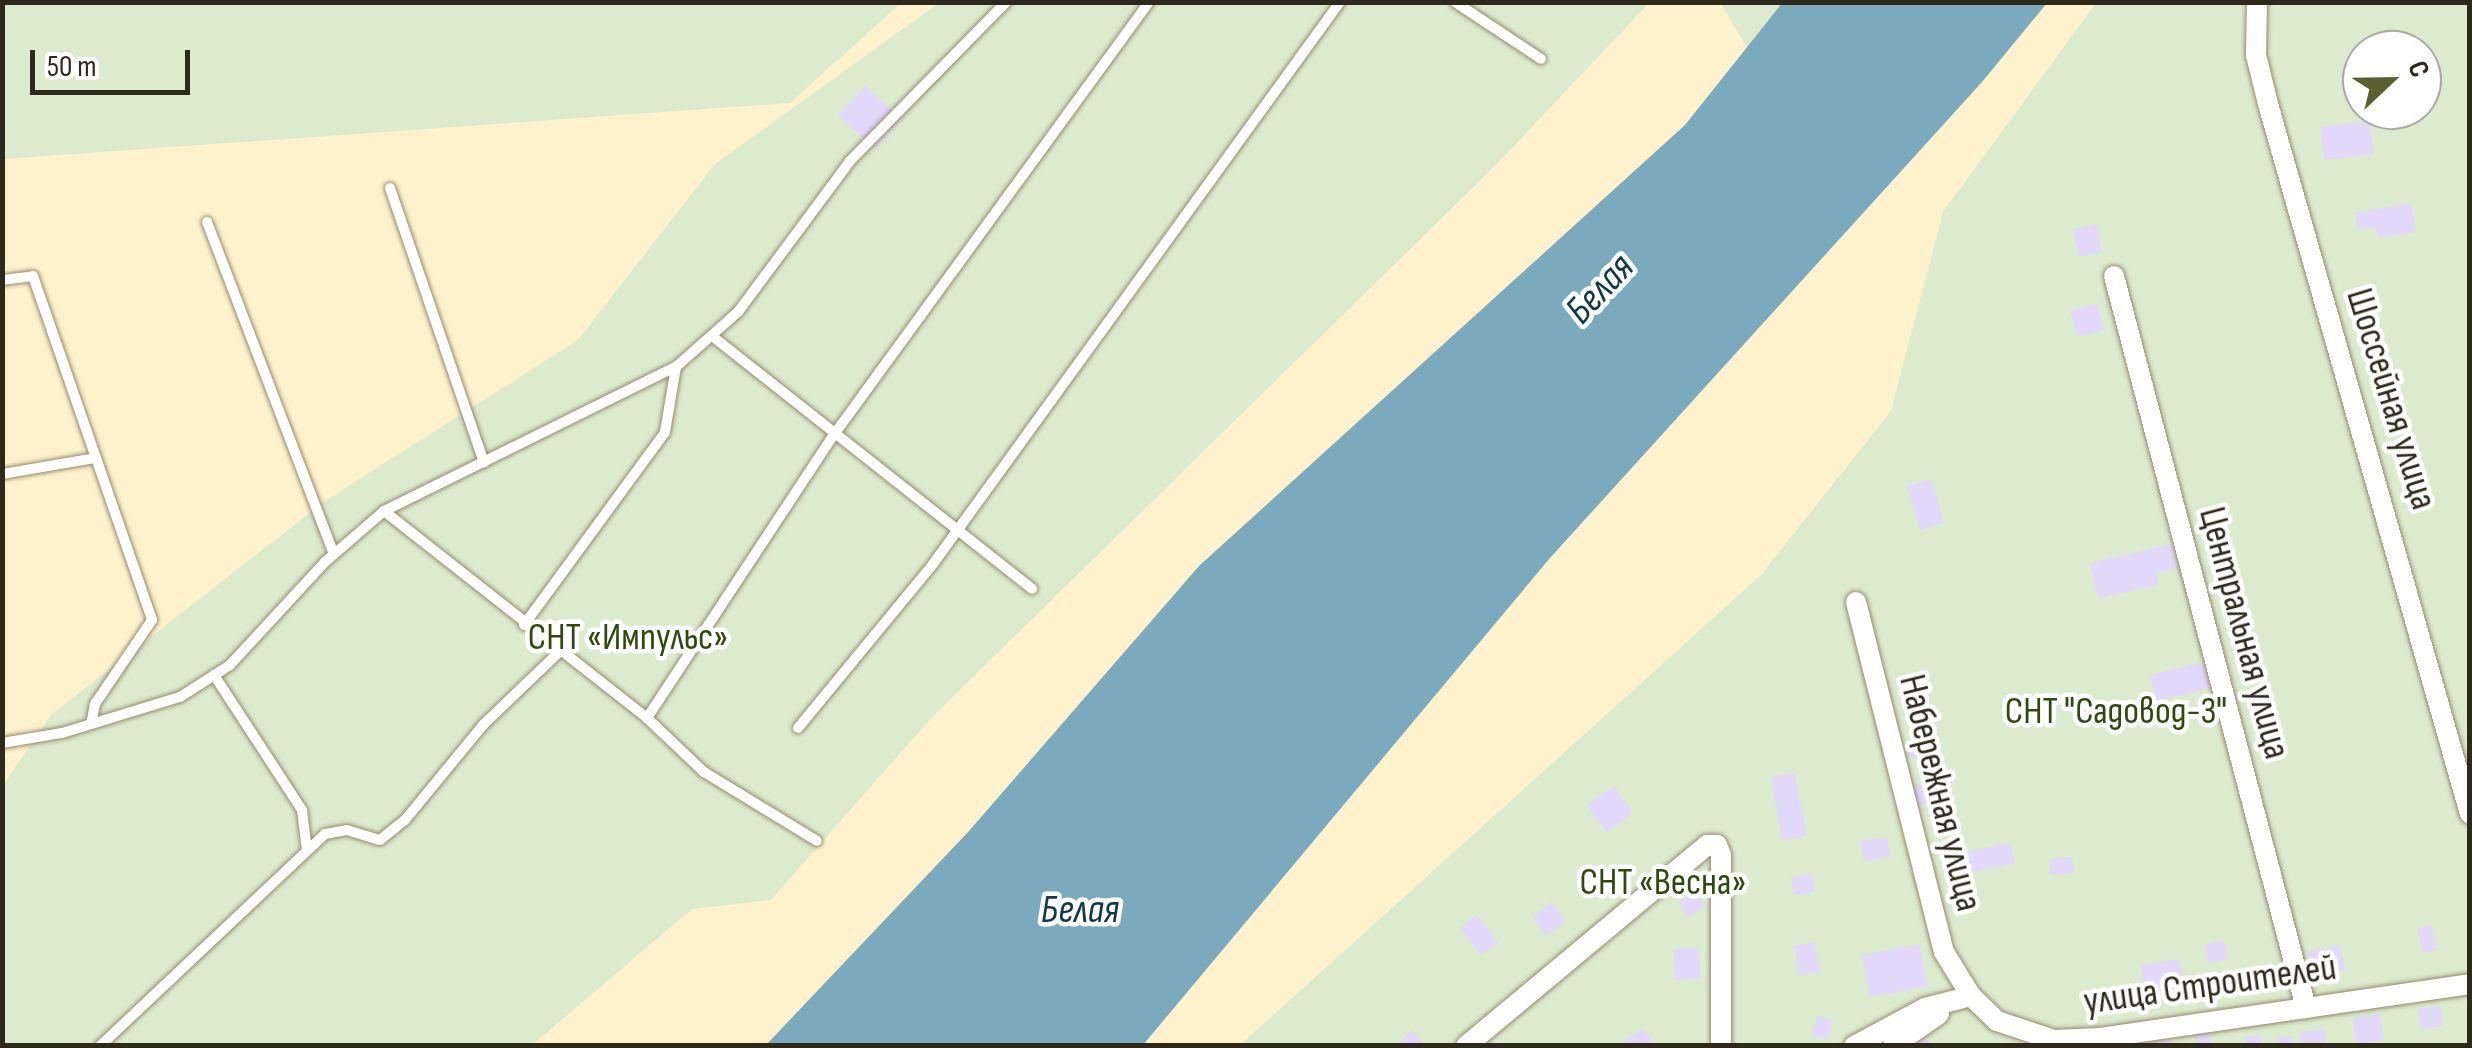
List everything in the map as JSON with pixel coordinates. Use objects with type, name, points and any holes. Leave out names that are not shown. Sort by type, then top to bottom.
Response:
[{"type":"street","name":"Шоссейная улица","points":[[2257,2],[2260,71],[2470,814]]},
{"type":"street","name":"Центральная улица","points":[[2114,276],[2306,1008]]},
{"type":"street","name":"Набережная улица","points":[[1856,602],[1926,894],[1944,952],[1971,996]]},
{"type":"street","points":[[1466,1046],[1706,844],[1717,845],[1721,855],[1721,1046]]},
{"type":"street","name":"улица Строителей","points":[[1971,996],[1998,1021],[2054,1040],[2470,984]]},
{"type":"street","points":[[1854,1046],[1925,1008],[1971,996]]},
{"type":"street","points":[[1893,1046],[1971,996]]},
{"type":"lane","points":[[2,743],[91,724],[180,697],[214,676],[334,554],[384,511],[676,367],[738,312],[850,161],[1006,2]]},
{"type":"lane","points":[[647,718],[833,436],[1149,2]]},
{"type":"lane","points":[[798,728],[956,530],[1340,2]]},
{"type":"lane","points":[[1455,2],[1541,58]]},
{"type":"lane","points":[[390,188],[484,462]]},
{"type":"lane","points":[[207,222],[334,554]]},
{"type":"lane","points":[[2,280],[33,276],[152,620],[95,704],[91,724]]},
{"type":"lane","points":[[712,336],[833,436],[1032,588]]},
{"type":"lane","points":[[524,625],[665,432],[676,367]]},
{"type":"lane","points":[[2,474],[96,458]]},
{"type":"lane","points":[[384,511],[647,718],[704,772],[817,841]]},
{"type":"lane","points":[[100,1046],[325,834],[347,830],[380,840],[559,652]]},
{"type":"lane","points":[[214,676],[302,810],[308,849]]},
{"type":"green space","points":[[3,2],[901,3],[790,103],[3,159]]},
{"type":"green space","name":"СНТ «Импульс»","points":[[939,3],[1649,3],[1496,165],[932,717],[771,900],[692,909],[532,1045],[3,1046],[3,785],[52,714],[325,501],[578,340],[715,164]]},
{"type":"green space","points":[[1721,3],[1783,3],[1747,48]]},
{"type":"green space","name":"СНТ \"Садовод-3\"","points":[[2096,3],[2469,3],[2469,1045],[1239,1046],[1761,575],[1891,411],[1943,212]]},
{"type":"water","name":"Белая","points":[[1783,2],[2047,3],[1982,82],[1550,558],[1143,1045],[766,1045],[969,831],[1199,566],[1685,125]]},
{"type":"building","points":[[865,86],[902,119],[875,149],[838,115]]},
{"type":"building","points":[[2342,124],[2342,130],[2371,130],[2374,154],[2324,160],[2320,127]]},
{"type":"building","points":[[2411,203],[2416,232],[2378,238],[2376,227],[2358,230],[2355,213]]},
{"type":"building","points":[[2096,224],[2102,252],[2079,257],[2073,229]]},
{"type":"building","points":[[2097,303],[2104,330],[2078,337],[2070,311]]},
{"type":"building","points":[[1932,479],[1944,523],[1920,530],[1907,486]]},
{"type":"building","points":[[2172,544],[2177,568],[2156,573],[2159,585],[2098,598],[2090,563]]},
{"type":"building","points":[[2209,661],[2216,687],[2156,701],[2150,675]]},
{"type":"building","points":[[1926,739],[1928,755],[1908,758],[1905,742]]},
{"type":"building","points":[[1795,773],[1807,836],[1782,840],[1771,777]]},
{"type":"building","points":[[1950,778],[1954,798],[1917,806],[1912,786]]},
{"type":"building","points":[[1614,786],[1633,813],[1606,832],[1587,805]]},
{"type":"building","points":[[1887,837],[1890,857],[1864,861],[1860,841]]},
{"type":"building","points":[[2010,843],[2015,863],[1967,873],[1962,853]]},
{"type":"building","points":[[2072,857],[2074,873],[2050,875],[2049,859]]},
{"type":"building","points":[[1812,874],[1815,892],[1794,895],[1791,877]]},
{"type":"building","points":[[1697,891],[1705,907],[1687,917],[1679,901]]},
{"type":"building","points":[[1552,902],[1566,922],[1546,936],[1533,917]]},
{"type":"building","points":[[1477,915],[1498,943],[1481,955],[1460,928]]},
{"type":"building","points":[[2431,925],[2437,950],[2423,953],[2417,929]]},
{"type":"building","points":[[2224,940],[2228,959],[2209,963],[2205,944]]},
{"type":"building","points":[[1814,942],[1820,971],[1799,975],[1794,946]]},
{"type":"building","points":[[1919,944],[1928,986],[1870,997],[1862,955]]},
{"type":"building","points":[[2341,946],[2345,969],[2311,975],[2308,951]]},
{"type":"building","points":[[1699,948],[1701,979],[1675,980],[1674,949]]},
{"type":"building","points":[[2180,959],[2185,987],[2146,994],[2141,965]]},
{"type":"building","points":[[2440,1006],[2443,1026],[2420,1029],[2418,1009]]},
{"type":"building","points":[[2380,1014],[2384,1040],[2356,1044],[2353,1018]]},
{"type":"building","points":[[1817,1016],[1833,1020],[1828,1039],[1812,1035]]},
{"type":"building","points":[[1643,1028],[1655,1046],[1618,1046]]},
{"type":"building","points":[[2210,1029],[2211,1046],[2196,1046],[2194,1030]]},
{"type":"building","points":[[1412,1030],[1426,1046],[1396,1046]]},
{"type":"building","points":[[2325,1030],[2326,1042],[2301,1044],[2300,1032]]},
{"type":"building","points":[[2260,1034],[2262,1046],[2246,1046],[2245,1037]]},
{"type":"building","points":[[1919,1036],[1939,1046],[1914,1046]]},
{"type":"building","points":[[2292,1036],[2293,1046],[2277,1046],[2276,1037]]},
{"type":"building","points":[[2173,1039],[2174,1046],[2135,1046],[2135,1043]]},
{"type":"park label","name":"СНТ «Весна»","points":[[1663,883]]}]
